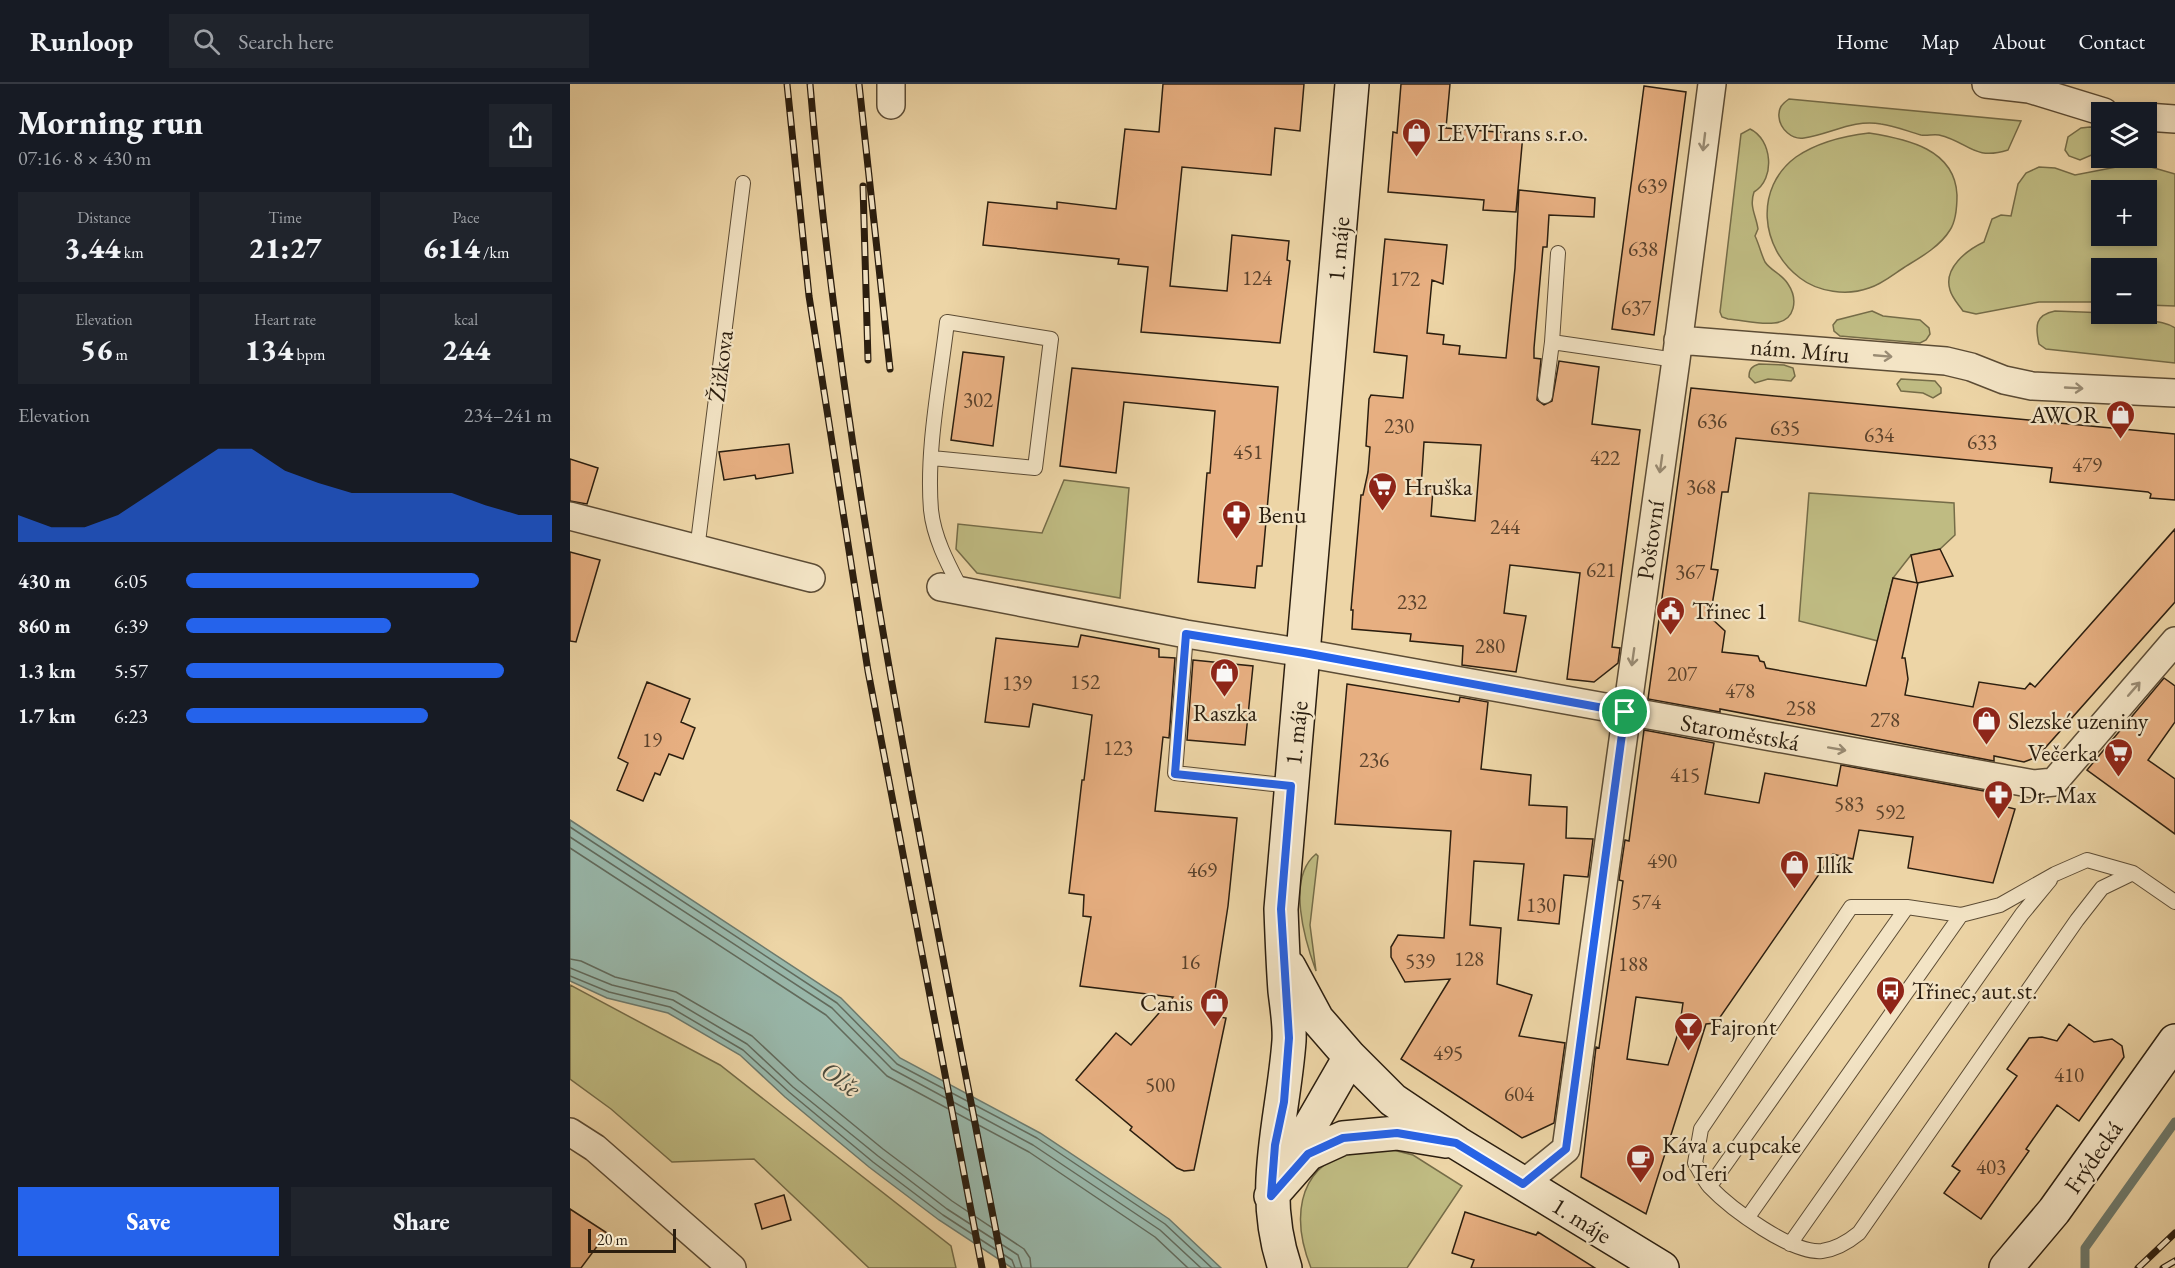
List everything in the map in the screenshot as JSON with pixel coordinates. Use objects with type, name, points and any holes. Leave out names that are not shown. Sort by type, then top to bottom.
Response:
[{"type":"main road","name":"1. máje","points":[[1352,84],[1281,909],[1283,957],[1317,1019],[1350,1058],[1394,1101],[1456,1143],[1662,1268]]},
{"type":"main road","points":[[1283,957],[1289,1038],[1284,1102],[1275,1145],[1271,1196],[1275,1233],[1285,1268]]},
{"type":"main road","name":"Frýdecká","points":[[2006,1268],[2054,1211],[2175,1041]]},
{"type":"main road","points":[[1271,1196],[1350,1058]]},
{"type":"main road","points":[[1271,1196],[1308,1154],[1343,1138],[1397,1133],[1456,1143]]},
{"type":"street","points":[[1677,350],[1712,84]]},
{"type":"street","points":[[1986,84],[2029,89],[2091,108]]},
{"type":"street","points":[[2157,118],[2175,119]]},
{"type":"street","name":"nám. Míru","points":[[1677,350],[1946,361],[1971,367],[2004,380],[2032,386],[2175,393]]},
{"type":"street","name":"Poštovní","points":[[1523,1184],[1566,1149],[1677,350]]},
{"type":"street","points":[[570,516],[811,578]]},
{"type":"street","points":[[951,589],[1186,634],[1304,653]]},
{"type":"street","name":"Staroměstská","points":[[1304,653],[2034,784],[2054,782],[2175,641]]},
{"type":"street","points":[[570,1132],[595,1148],[732,1268]]},
{"type":"lane","name":"Žižkova","points":[[697,550],[743,183]]},
{"type":"lane","points":[[1545,396],[1552,342],[1558,253]]},
{"type":"lane","points":[[932,458],[1035,468],[1051,339],[947,322],[932,458],[931,512],[951,589]]},
{"type":"lane","points":[[1552,342],[1677,350]]},
{"type":"lane","points":[[1186,634],[1175,774],[1291,786]]},
{"type":"lane","points":[[2133,873],[2102,888],[2077,920],[1859,1233],[1843,1246],[1821,1251],[1799,1248],[1790,1244],[1738,1212],[1710,1186],[1695,1163],[1701,1129],[1851,907],[1907,907],[1961,915],[2000,905],[2055,874],[2087,860],[2133,873],[2175,902]]},
{"type":"lane","points":[[1790,1244],[2022,914],[2055,874]]},
{"type":"lane","points":[[1710,1186],[1907,907]]},
{"type":"lane","points":[[1749,1217],[1961,915]]},
{"type":"shaded area","points":[[1789,99],[2021,121],[2008,150],[1996,153],[1979,152],[1939,135],[1921,135],[1871,123],[1851,125],[1800,138],[1787,133],[1780,121],[1780,109]]},
{"type":"shaded area","points":[[2091,127],[2091,155],[2080,160],[2069,156],[2065,150],[2068,137],[2081,128]]},
{"type":"shaded area","points":[[1750,129],[1763,141],[1768,159],[1766,178],[1754,192],[1753,197],[1758,229],[1755,236],[1765,262],[1786,281],[1794,302],[1791,314],[1774,323],[1728,319],[1722,317],[1720,312],[1741,134]]},
{"type":"shaded area","points":[[1869,133],[1913,143],[1938,157],[1948,167],[1954,179],[1957,195],[1954,222],[1937,245],[1879,284],[1851,292],[1815,287],[1800,278],[1787,265],[1770,235],[1767,218],[1768,201],[1773,185],[1782,170],[1796,157],[1813,147],[1831,140]]},
{"type":"shaded area","points":[[2039,167],[2055,168],[2075,175],[2111,168],[2154,168],[2175,174],[2175,306],[2157,305],[2157,258],[2091,258],[2091,302],[2039,302],[1976,314],[1963,311],[1950,290],[1950,274],[1953,267],[1964,255],[1984,242],[1992,219],[2001,215],[2011,216],[2018,184],[2026,173]]},
{"type":"shaded area","points":[[1872,311],[1883,316],[1920,320],[1929,328],[1930,334],[1920,343],[1840,336],[1834,331],[1833,325],[1837,320]]},
{"type":"shaded area","points":[[2055,311],[2091,312],[2091,324],[2157,324],[2157,322],[2170,325],[2175,328],[2175,363],[2046,349],[2039,344],[2037,327],[2040,318]]},
{"type":"shaded area","points":[[1759,364],[1784,365],[1793,368],[1795,376],[1791,381],[1768,379],[1755,383],[1749,377],[1750,372]]},
{"type":"shaded area","points":[[1901,379],[1935,381],[1941,388],[1941,393],[1933,398],[1923,393],[1901,391],[1897,384]]},
{"type":"shaded area","points":[[1064,480],[1129,488],[1120,598],[977,573],[956,549],[958,524],[1042,533]]},
{"type":"shaded area","points":[[1809,493],[1954,503],[1955,535],[1940,549],[1911,555],[1893,578],[1878,641],[1799,621]]},
{"type":"shaded area","points":[[1316,854],[1318,856],[1310,925],[1316,971],[1303,927],[1300,894],[1302,878],[1307,865]]},
{"type":"shaded area","points":[[570,985],[720,1065],[951,1246],[956,1268],[869,1268],[754,1159],[672,1162],[611,1109],[570,1079]]},
{"type":"shaded area","points":[[1381,1147],[1413,1155],[1462,1186],[1407,1268],[1311,1268],[1305,1251],[1301,1216],[1308,1185],[1317,1171],[1331,1160],[1353,1151]]},
{"type":"water","name":"Olše","points":[[570,820],[841,998],[900,1058],[1040,1133],[1169,1219],[1221,1268],[1012,1268],[939,1220],[869,1167],[785,1097],[740,1055],[668,1013],[607,998],[570,981]]},
{"type":"building","points":[[1163,84],[1304,84],[1300,131],[1275,128],[1271,175],[1182,167],[1170,286],[1227,291],[1232,235],[1289,241],[1287,260],[1290,261],[1280,343],[1141,332],[1148,267],[1118,264],[1119,259],[983,245],[988,202],[1057,209],[1057,202],[1116,209],[1125,129],[1159,132]]},
{"type":"building","points":[[1401,84],[1450,84],[1446,128],[1523,134],[1516,212],[1483,210],[1484,200],[1388,192],[1393,132],[1397,133]]},
{"type":"building","points":[[1644,86],[1686,92],[1654,335],[1612,329]]},
{"type":"building","points":[[1519,190],[1595,198],[1594,217],[1549,215],[1547,247],[1543,247],[1534,348],[1534,358],[1541,359],[1537,400],[1544,405],[1552,401],[1559,361],[1599,367],[1592,424],[1640,430],[1612,647],[1620,648],[1618,663],[1594,682],[1567,679],[1580,573],[1510,565],[1504,613],[1526,616],[1516,672],[1462,665],[1463,646],[1410,641],[1411,634],[1352,629],[1353,610],[1351,610],[1361,495],[1363,495],[1368,472],[1370,447],[1366,446],[1369,399],[1371,395],[1403,398],[1407,356],[1374,352],[1385,239],[1447,245],[1443,284],[1432,280],[1427,333],[1444,335],[1443,344],[1460,346],[1459,354],[1506,358],[1515,268]],"holes":[[[1424,442],[1481,445],[1475,521],[1431,516],[1433,489],[1421,488]]]},
{"type":"building","points":[[963,352],[1004,357],[993,446],[951,440]]},
{"type":"building","points":[[1072,368],[1278,387],[1262,566],[1257,566],[1255,588],[1198,582],[1207,473],[1210,473],[1215,411],[1124,402],[1116,473],[1060,466]]},
{"type":"building","points":[[1691,388],[2175,434],[2175,500],[2150,498],[2151,494],[2148,492],[2050,482],[2052,468],[1736,438],[1728,492],[1722,492],[1711,569],[1718,570],[1710,617],[1725,631],[1722,652],[1758,656],[1766,668],[1866,686],[1893,578],[1918,583],[1902,658],[1905,658],[1908,679],[1905,695],[1973,707],[1979,682],[2025,689],[2030,683],[2035,687],[2175,529],[2175,602],[2037,757],[2024,762],[1994,756],[1994,761],[1720,709],[1720,712],[1648,699]]},
{"type":"building","points":[[789,444],[793,473],[756,479],[755,475],[724,480],[719,452]]},
{"type":"building","points":[[570,459],[598,468],[587,504],[570,501]]},
{"type":"building","points":[[1940,549],[1953,576],[1917,583],[1911,555]]},
{"type":"building","points":[[570,552],[600,560],[576,642],[570,641]]},
{"type":"building","points":[[1081,635],[1159,649],[1159,657],[1175,658],[1169,738],[1163,737],[1155,811],[1237,818],[1228,906],[1213,1003],[1216,1003],[1213,1016],[1226,1018],[1194,1170],[1184,1171],[1177,1168],[1130,1130],[1132,1127],[1076,1080],[1116,1033],[1131,1045],[1173,997],[1080,986],[1091,917],[1083,916],[1084,895],[1069,893],[1092,715],[1033,704],[1029,727],[985,722],[996,638],[1078,647]]},
{"type":"building","points":[[1193,660],[1253,666],[1245,745],[1187,740]]},
{"type":"building","points":[[2164,678],[2175,686],[2175,722],[2148,760],[2175,779],[2175,834],[2087,770]]},
{"type":"building","points":[[647,682],[690,699],[681,722],[695,728],[683,759],[669,754],[660,775],[655,773],[643,801],[617,790],[628,763],[618,758]]},
{"type":"building","points":[[1347,684],[1459,702],[1460,697],[1488,702],[1481,769],[1531,775],[1529,805],[1567,807],[1566,838],[1593,839],[1588,877],[1564,875],[1559,924],[1518,920],[1524,864],[1474,861],[1470,925],[1501,928],[1497,984],[1532,995],[1519,1036],[1565,1043],[1554,1123],[1522,1138],[1401,1059],[1450,979],[1405,982],[1391,957],[1391,947],[1398,935],[1444,938],[1451,831],[1335,824]]},
{"type":"building","points":[[1644,730],[1714,743],[1705,794],[1759,803],[1765,773],[1837,786],[1841,765],[1995,793],[1995,804],[2015,809],[1993,883],[1908,868],[1913,837],[1859,830],[1853,859],[1833,854],[1716,1023],[1706,1024],[1646,1214],[1581,1177],[1596,1047],[1599,1048],[1623,881],[1619,880],[1625,840],[1629,841]],"holes":[[[1636,997],[1683,1003],[1679,1030],[1668,1065],[1627,1059]]]},
{"type":"building","points":[[2069,1024],[2094,1042],[2112,1039],[2122,1046],[2124,1057],[2079,1121],[2057,1105],[2026,1149],[2029,1151],[1981,1219],[1944,1193],[1960,1171],[1952,1166],[2017,1076],[2007,1069],[2029,1038],[2042,1037],[2057,1041]]},
{"type":"building","points":[[784,1195],[791,1220],[762,1229],[755,1204]]},
{"type":"building","points":[[570,1209],[607,1233],[581,1268],[570,1268]]},
{"type":"building","points":[[1465,1212],[1536,1235],[1538,1232],[1595,1268],[1471,1268],[1474,1260],[1452,1253]]},
{"type":"waterway","points":[[2085,1268],[2085,1248],[2175,1122]]},
{"type":"railway","points":[[787,84],[809,296],[868,671],[982,1268]]},
{"type":"railway","points":[[810,84],[825,233],[866,531],[918,826],[1003,1268]]},
{"type":"railway","points":[[859,84],[890,369]]},
{"type":"railway","points":[[863,186],[868,360]]},
{"type":"railway","points":[[2138,1268],[2175,1233]]},
{"type":"railway","points":[[2163,1268],[2175,1261]]},
{"type":"place","name":"LEVITrans s.r.o.","points":[[1416,158]]},
{"type":"place","name":"AWOR","points":[[2121,440]]},
{"type":"place","name":"Hruška","points":[[1383,512]]},
{"type":"place","name":"Benu","points":[[1237,540]]},
{"type":"place","name":"Třinec 1","points":[[1671,636]]},
{"type":"place","name":"Raszka","points":[[1225,698]]},
{"type":"place","name":"Slezské uzeniny","points":[[1987,746]]},
{"type":"place","name":"Večerka","points":[[2119,778]]},
{"type":"place","name":"Dr. Max","points":[[1998,820]]},
{"type":"place","name":"Illík","points":[[1795,890]]},
{"type":"place","name":"Třinec, aut.st.","points":[[1891,1016]]},
{"type":"place","name":"Canis","points":[[1214,1028]]},
{"type":"place","name":"Fajront","points":[[1689,1052]]},
{"type":"place","name":"Káva a cupcake od Teri","points":[[1641,1184]]},
{"type":"route","points":[[1186,634],[1304,653],[1625,712],[1566,1149],[1523,1184],[1456,1143],[1397,1133],[1343,1138],[1308,1154],[1271,1196],[1275,1145],[1284,1102],[1289,1038],[1281,909],[1291,786],[1175,774],[1186,634]]}]
